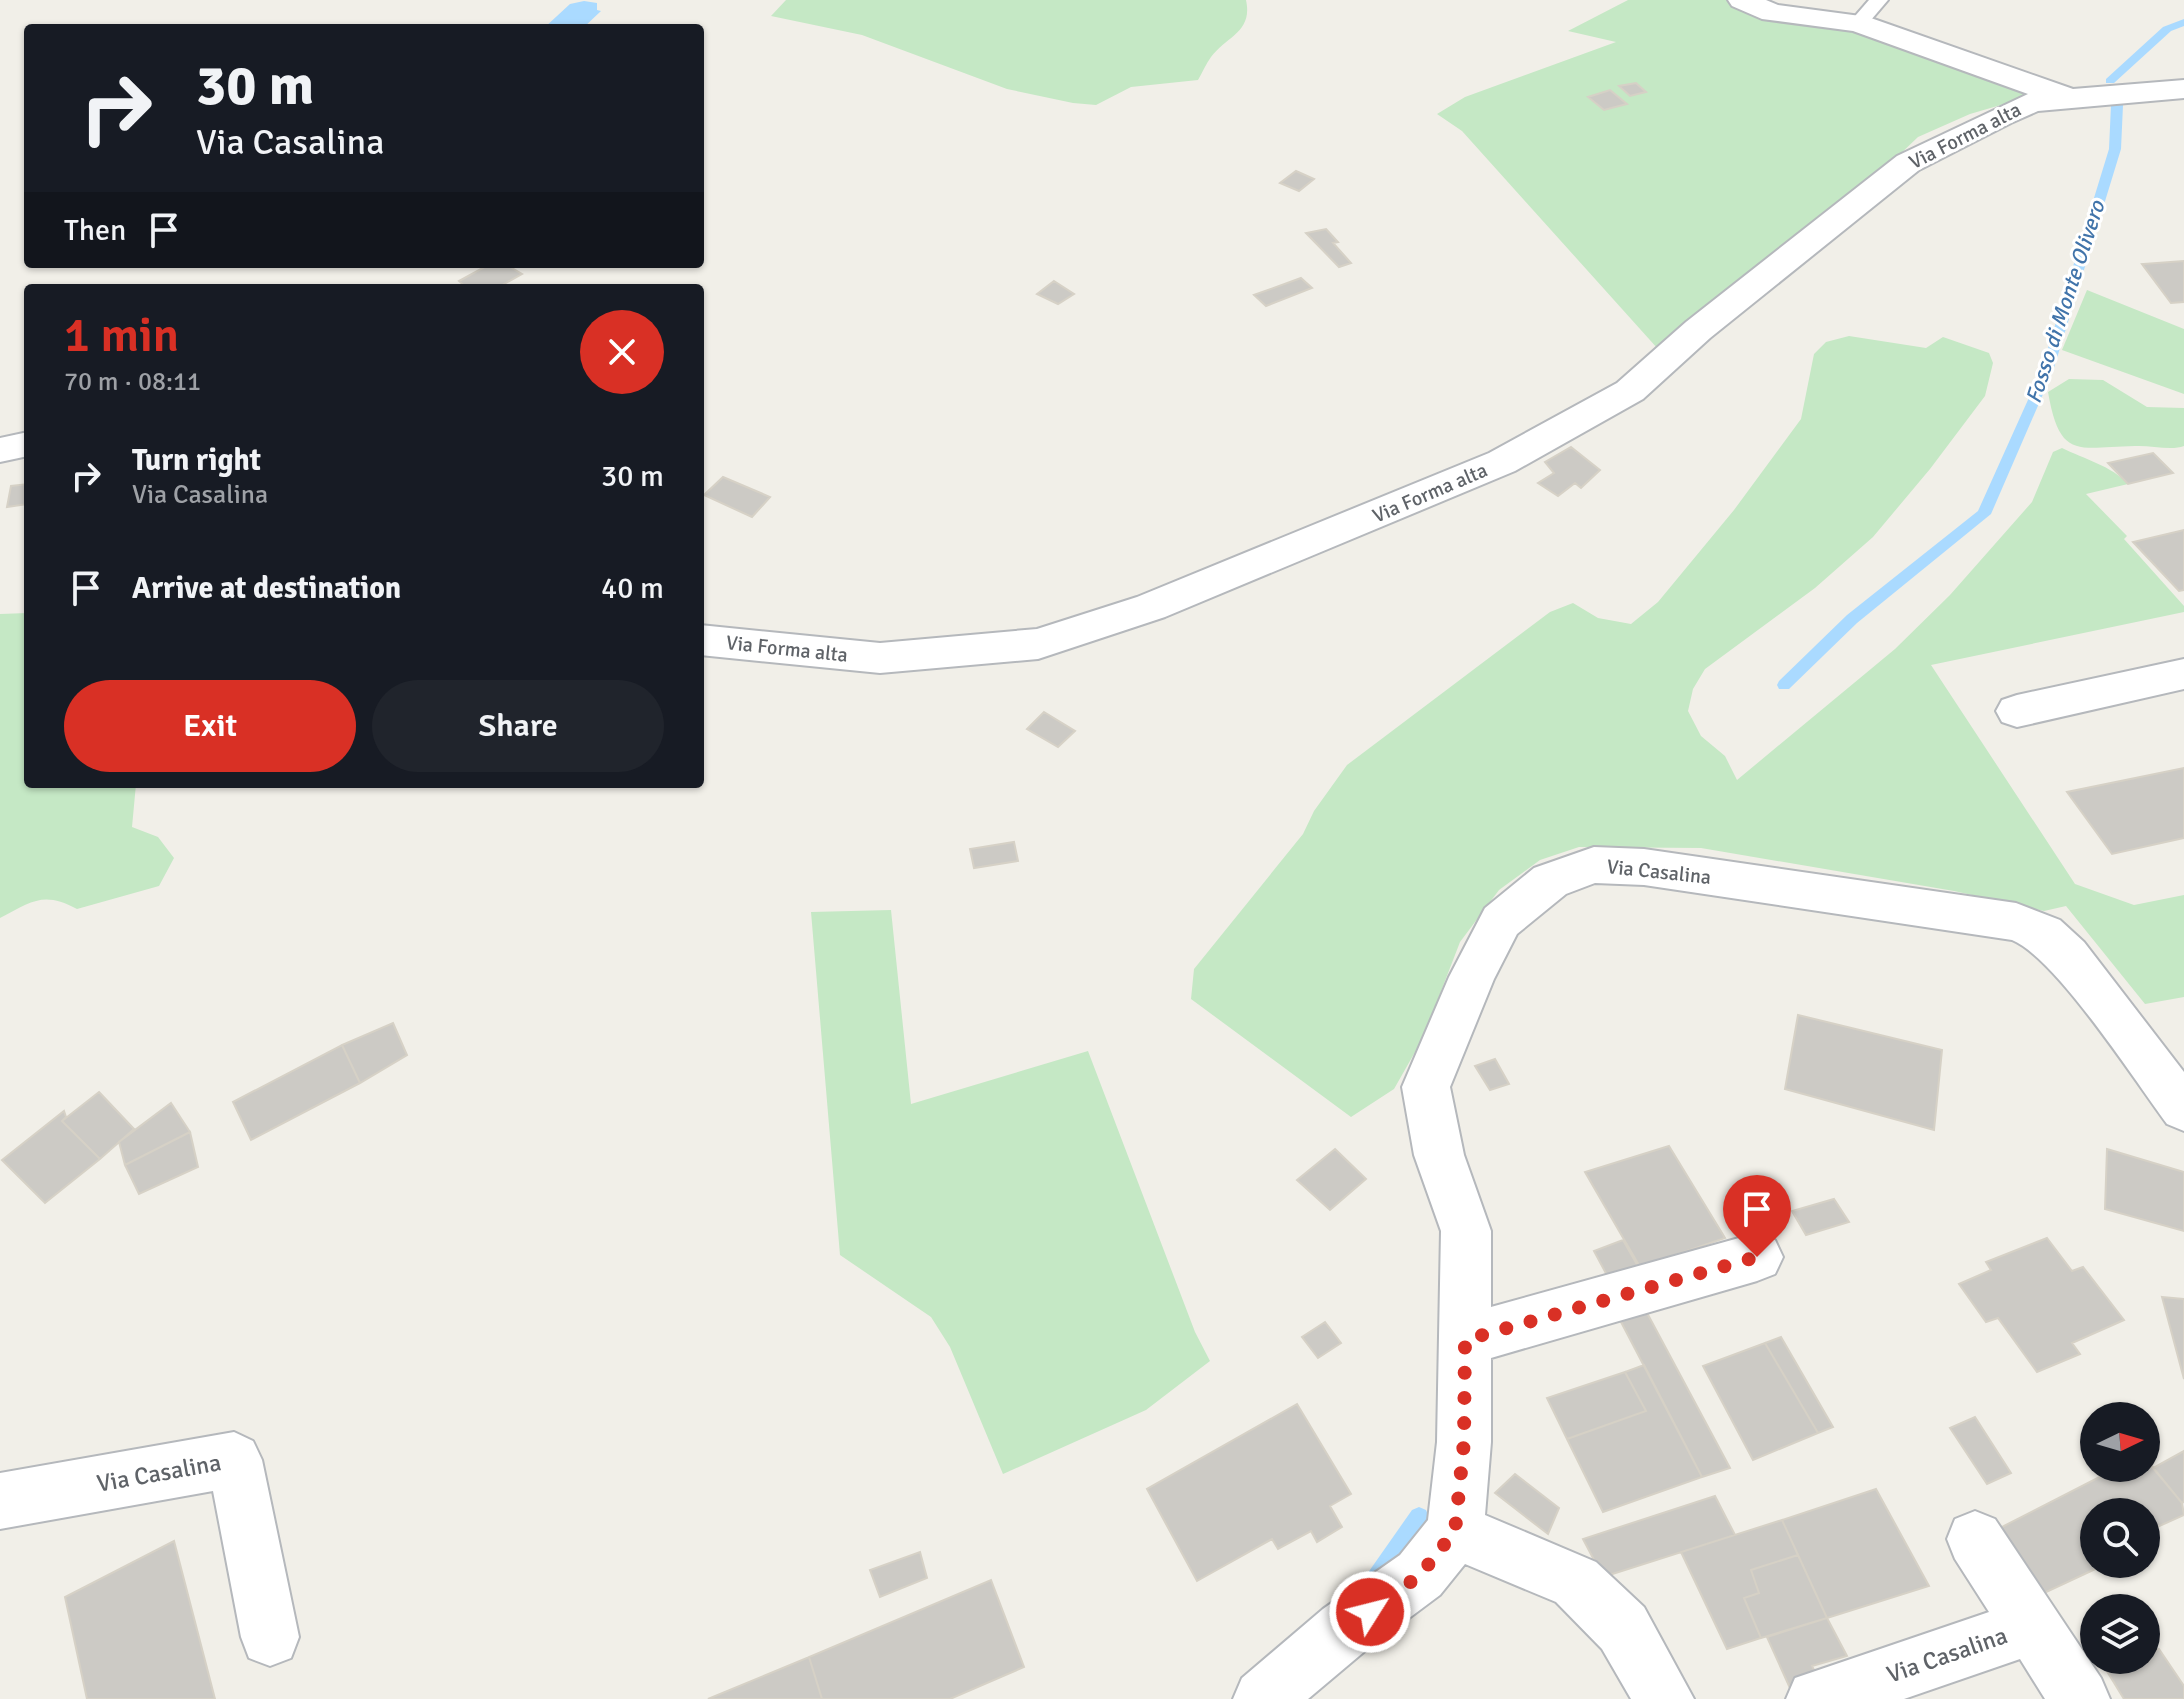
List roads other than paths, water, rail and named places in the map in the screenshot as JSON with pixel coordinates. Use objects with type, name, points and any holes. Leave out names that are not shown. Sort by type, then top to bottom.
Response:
[{"type":"street","name":"Via Forma alta","points":[[1742,0],[1772,13],[1858,23],[2068,98]]},
{"type":"street","name":"Via Forma alta","points":[[704,640],[880,658],[1038,644],[1151,607],[1502,462],[1630,391],[1698,330],[1908,163],[2032,102],[2184,89]]},
{"type":"street","points":[[0,450],[24,445]]},
{"type":"street","points":[[2017,711],[2184,674]]},
{"type":"street","name":"Via Casalina","points":[[1455,1531],[1464,1442],[1466,1231],[1439,1155],[1426,1087],[1472,977],[1501,921],[1550,881],[1594,865],[1659,869],[1982,916],[2030,927],[2044,933],[2068,956],[2184,1109]]},
{"type":"street","points":[[1465,1340],[1757,1257]]},
{"type":"street","name":"Via Casalina","points":[[0,1501],[234,1460],[270,1637]]},
{"type":"street","points":[[1263,1699],[1344,1630],[1420,1575],[1455,1531],[1576,1582],[1623,1628],[1664,1699]]},
{"type":"street","name":"Via Casalina","points":[[1975,1539],[2080,1699]]},
{"type":"street","name":"Via Casalina","points":[[1816,1699],[2033,1626]]},
{"type":"lane","points":[[1858,23],[1879,0]]},
{"type":"water","points":[[584,1],[597,3],[597,10],[601,11],[587,24],[548,24],[570,4]]},
{"type":"waterway","name":"Fosso di Monte Olivero","points":[[2110,81],[2167,29],[2184,22]]},
{"type":"waterway","name":"Fosso di Monte Olivero","points":[[1784,685],[1852,619],[1984,514],[2047,371],[2115,149],[2117,105]]},
{"type":"waterway","points":[[1372,1584],[1419,1517]]}]
